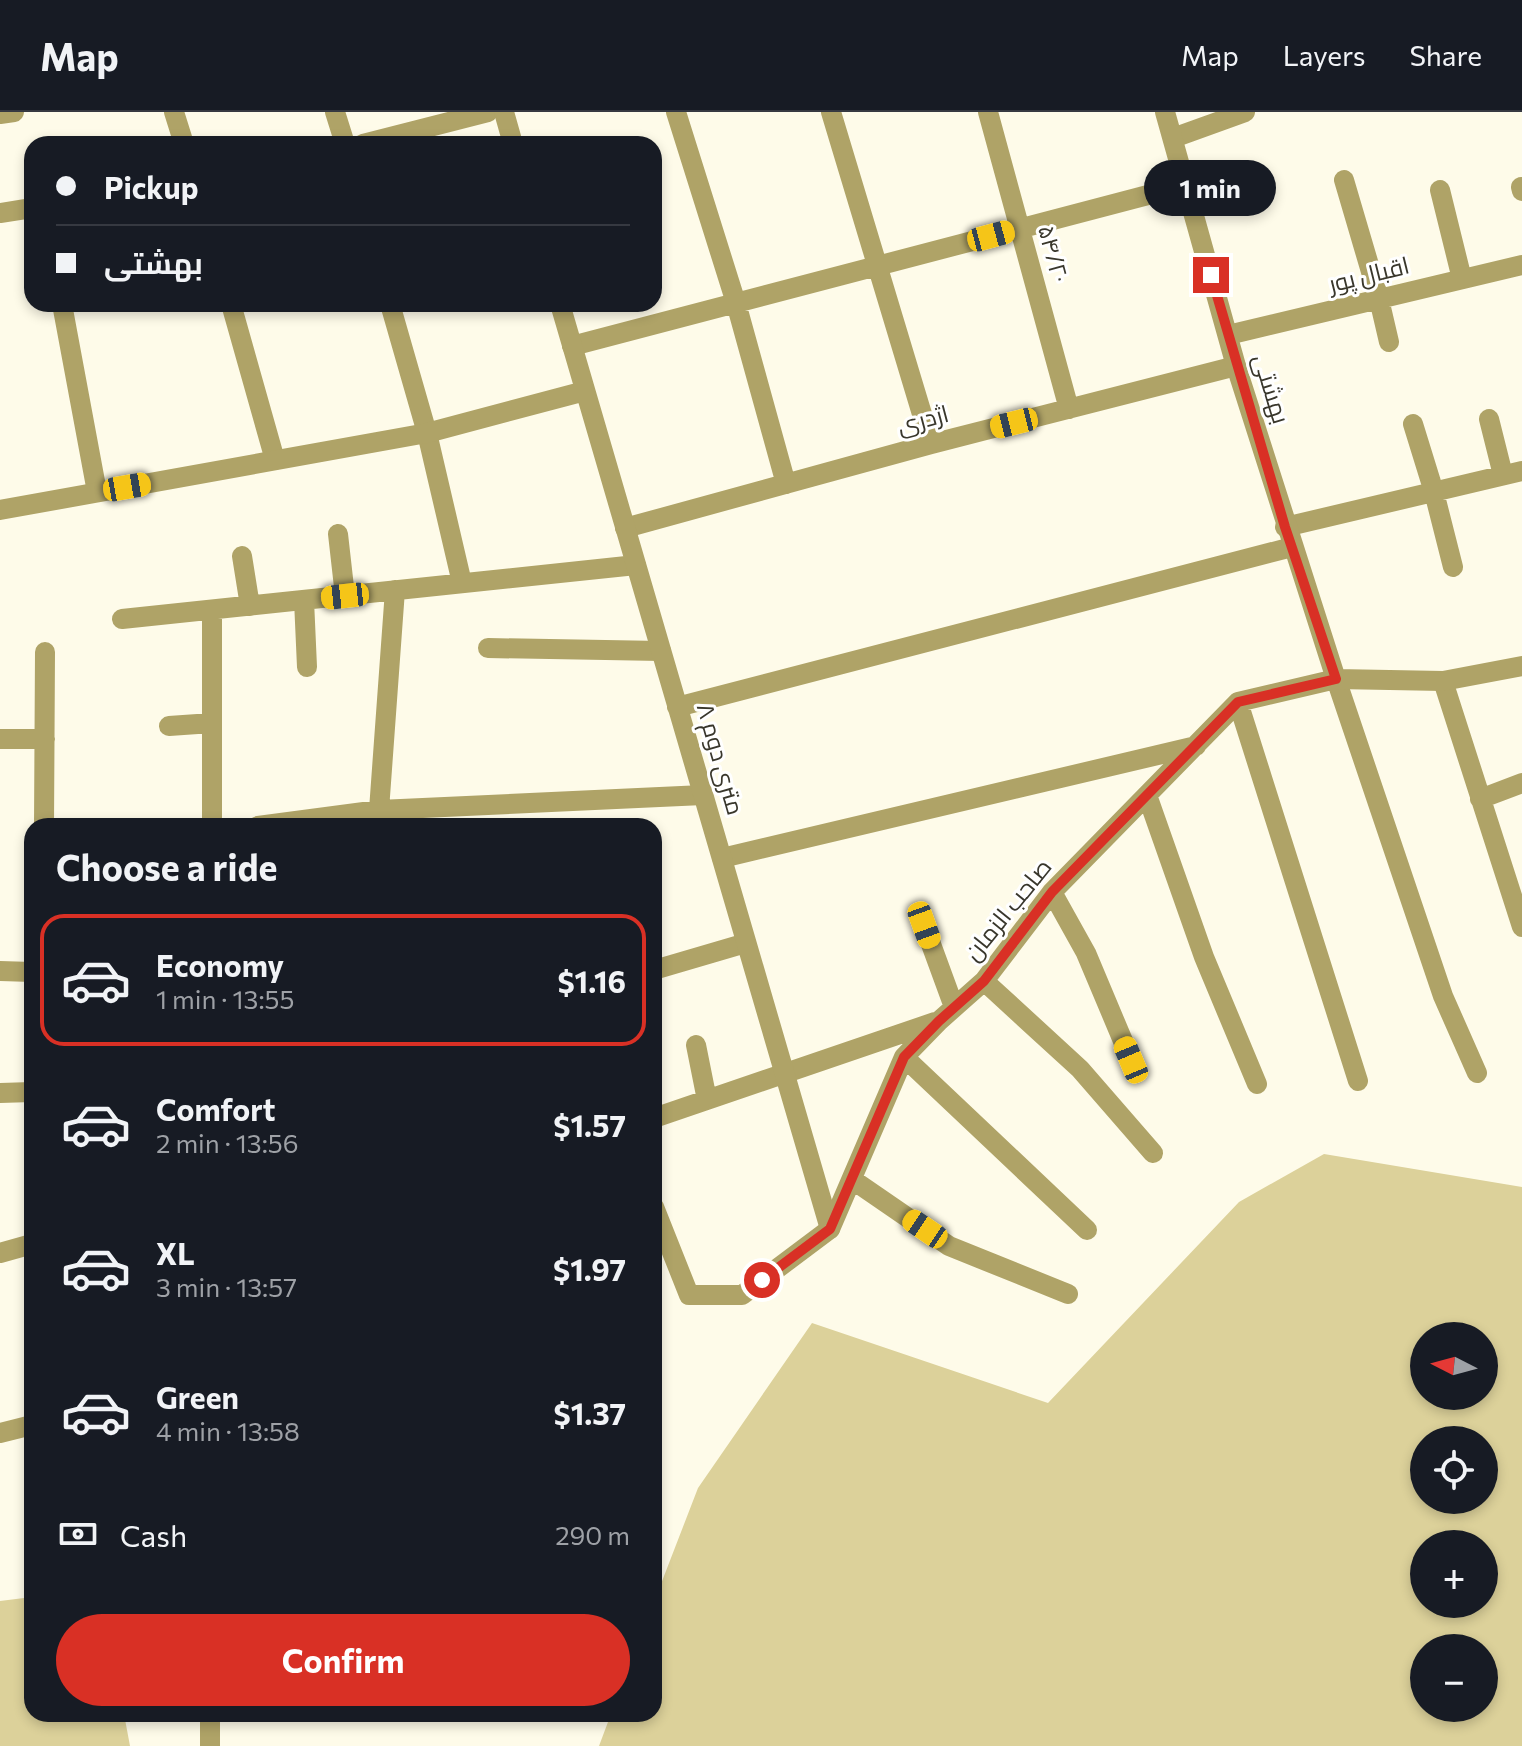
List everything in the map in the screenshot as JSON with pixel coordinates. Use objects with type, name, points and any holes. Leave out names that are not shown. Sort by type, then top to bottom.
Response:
[{"type":"street","points":[[0,114],[14,112]]},
{"type":"street","points":[[174,112],[182,136]]},
{"type":"street","points":[[335,112],[342,136]]},
{"type":"street","points":[[394,136],[488,112]]},
{"type":"street","points":[[504,112],[511,136]]},
{"type":"street","points":[[676,112],[736,303],[786,484]]},
{"type":"street","points":[[831,112],[931,444]]},
{"type":"street","name":"۵۴/۲۰","points":[[988,112],[1069,409]]},
{"type":"street","name":"بهشتی","points":[[1165,112],[1236,366],[1289,537],[1443,996],[1477,1073]]},
{"type":"street","points":[[1173,138],[1245,112]]},
{"type":"street","points":[[1344,180],[1389,342]]},
{"type":"street","points":[[572,346],[1186,185]]},
{"type":"street","points":[[1440,190],[1462,279]]},
{"type":"street","points":[[0,213],[24,209]]},
{"type":"street","name":"اقبال پور","points":[[1228,335],[1522,265]]},
{"type":"street","points":[[63,312],[97,492]]},
{"type":"street","points":[[233,312],[275,460]]},
{"type":"street","points":[[392,312],[427,433],[462,583]]},
{"type":"street","name":"۸ متری دوم","points":[[562,312],[830,1229]]},
{"type":"street","name":"اژدری","points":[[625,528],[931,444],[1236,366]]},
{"type":"street","points":[[0,510],[427,433],[585,391]]},
{"type":"street","points":[[677,707],[1289,537],[1434,492],[1513,473],[1489,419]]},
{"type":"street","points":[[1413,424],[1453,567]]},
{"type":"street","points":[[338,534],[345,596]]},
{"type":"street","points":[[242,556],[250,606]]},
{"type":"street","points":[[122,619],[636,565]]},
{"type":"street","points":[[395,590],[380,818],[703,795]]},
{"type":"street","points":[[304,600],[307,667]]},
{"type":"street","points":[[212,610],[212,818]]},
{"type":"street","points":[[488,648],[661,651]]},
{"type":"street","points":[[44,818],[45,652]]},
{"type":"street","points":[[722,858],[1196,746],[1238,702],[1336,679],[1443,681],[1522,666]]},
{"type":"street","points":[[1443,681],[1522,927]]},
{"type":"street","points":[[1238,702],[1358,1081]]},
{"type":"street","points":[[169,726],[212,723]]},
{"type":"street","points":[[0,739],[45,739]]},
{"type":"street","name":"صاحب الزمان","points":[[904,1057],[984,981],[1052,892],[1196,746]]},
{"type":"street","points":[[1480,799],[1522,783]]},
{"type":"street","points":[[1147,795],[1204,957],[1257,1084]]},
{"type":"street","points":[[1052,892],[1086,953],[1131,1060]]},
{"type":"street","points":[[662,1115],[947,1014],[924,925]]},
{"type":"street","points":[[662,968],[746,943]]},
{"type":"street","points":[[0,971],[24,972]]},
{"type":"street","points":[[984,981],[1080,1069],[1153,1153]]},
{"type":"street","points":[[696,1045],[707,1100]]},
{"type":"street","points":[[662,1227],[689,1295],[742,1295],[830,1229],[904,1057],[1087,1230]]},
{"type":"street","points":[[0,1093],[24,1092]]},
{"type":"street","points":[[853,1180],[949,1246],[1068,1294]]},
{"type":"street","points":[[0,1253],[24,1246]]},
{"type":"street","points":[[0,1433],[24,1427]]},
{"type":"street","points":[[210,1722],[210,1746]]},
{"type":"shaded area","points":[[1324,1154],[1522,1187],[1522,1746],[599,1746],[608,1722],[662,1722],[662,1581],[698,1488],[812,1323],[1048,1403],[1239,1202]]},
{"type":"shaded area","points":[[24,1598],[24,1722],[126,1722],[130,1746],[0,1746],[0,1601]]},
{"type":"route","points":[[762,1280],[830,1229],[904,1057],[984,981],[1052,892],[1238,702],[1336,679],[1285,527],[1211,275]]}]
